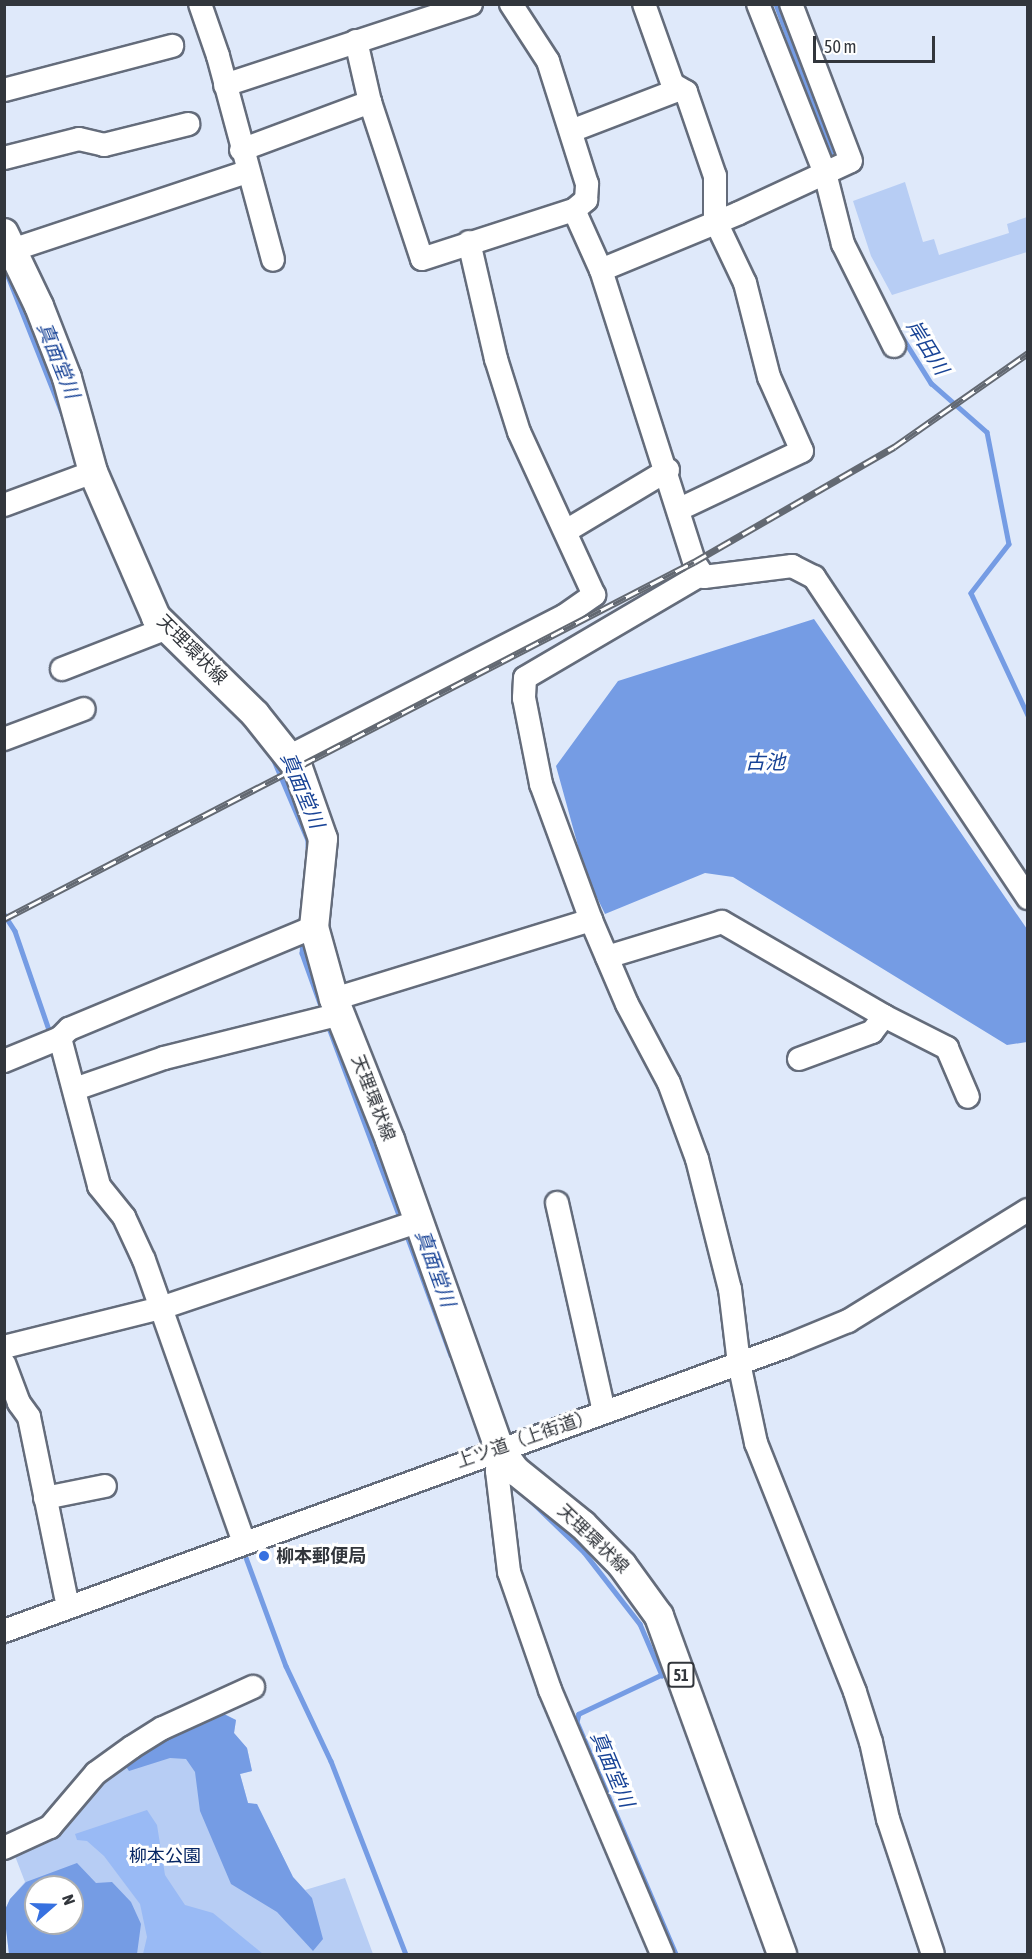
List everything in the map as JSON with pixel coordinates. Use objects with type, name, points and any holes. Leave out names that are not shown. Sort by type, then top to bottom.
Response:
[{"type":"main road","name":"天理環状線","points":[[8,242],[39,306],[67,378],[93,472],[156,617],[255,714],[291,756],[323,839],[314,927],[337,1006],[419,1221],[499,1448],[516,1471],[583,1525],[622,1565],[659,1616],[782,1954]]},
{"type":"street","points":[[200,4],[225,85],[273,260]]},
{"type":"street","points":[[225,85],[471,4]]},
{"type":"street","points":[[356,41],[370,102],[422,259],[574,210],[586,200],[587,184],[548,61],[511,4]]},
{"type":"street","points":[[571,132],[675,91],[644,4]]},
{"type":"street","points":[[758,4],[825,173],[843,244],[894,346]]},
{"type":"street","points":[[601,270],[715,220],[739,213],[851,161],[791,4]]},
{"type":"street","points":[[4,90],[172,46]]},
{"type":"street","points":[[674,85],[686,92],[715,176],[715,220],[746,283],[769,377],[802,451],[680,509]]},
{"type":"street","points":[[8,242],[244,161],[370,102]]},
{"type":"street","points":[[4,158],[79,139],[104,145],[188,124]]},
{"type":"street","points":[[574,210],[601,270],[668,470],[694,562],[704,578],[792,566],[814,577],[1028,898]]},
{"type":"street","points":[[291,756],[564,616],[594,595],[516,421],[496,359],[469,242]]},
{"type":"street","points":[[566,531],[668,470]]},
{"type":"street","points":[[4,505],[93,472]]},
{"type":"street","points":[[702,574],[525,678],[524,698],[541,784],[591,920],[669,1083],[697,1159],[730,1289],[739,1363],[756,1443],[855,1692],[871,1742],[888,1819],[933,1954]]},
{"type":"street","points":[[62,669],[167,628]]},
{"type":"street","points":[[4,739],[84,709]]},
{"type":"street","points":[[75,1089],[164,1058],[337,1006],[591,920]]},
{"type":"street","points":[[607,957],[722,922],[884,1016],[947,1048],[968,1097]]},
{"type":"street","points":[[4,1061],[60,1038],[69,1029],[314,927]]},
{"type":"street","points":[[799,1059],[872,1032],[884,1016]]},
{"type":"street","points":[[60,1038],[99,1186],[124,1217],[161,1308],[244,1542]]},
{"type":"street","points":[[557,1203],[604,1412]]},
{"type":"street","name":"上ツ道（上街道）","points":[[4,1631],[499,1448],[530,1442],[848,1321],[1028,1210]]},
{"type":"street","points":[[4,1347],[161,1308],[419,1221]]},
{"type":"street","points":[[4,1363],[12,1403],[29,1417],[68,1607]]},
{"type":"street","points":[[499,1448],[497,1471],[509,1572],[550,1690],[662,1954]]},
{"type":"street","points":[[45,1498],[105,1486]]},
{"type":"street","points":[[4,1848],[50,1827],[96,1773],[132,1748],[164,1728],[253,1687]]},
{"type":"green space","points":[[905,182],[923,242],[934,239],[939,255],[1009,233],[1007,224],[1027,217],[1027,252],[892,295],[871,256],[853,201]]},
{"type":"green space","name":"柳本公園","points":[[224,1714],[236,1720],[234,1733],[247,1748],[252,1771],[240,1774],[248,1803],[257,1804],[293,1877],[305,1890],[345,1878],[373,1954],[9,1954],[4,1912],[10,1899],[24,1883],[24,1935],[84,1935],[84,1875],[24,1875],[24,1879],[15,1856],[57,1836],[71,1812],[121,1759]]},
{"type":"shaded area","points":[[147,1810],[157,1825],[165,1875],[185,1905],[213,1913],[263,1954],[143,1954],[147,1937],[140,1904],[104,1856],[87,1841],[77,1840],[75,1834]]},
{"type":"water","name":"古池","points":[[814,619],[1027,929],[1027,1042],[1007,1045],[733,877],[705,873],[605,914],[586,875],[556,766],[618,681]]},
{"type":"water","points":[[210,1714],[224,1714],[236,1720],[234,1733],[247,1748],[252,1771],[240,1774],[248,1803],[257,1804],[293,1877],[312,1898],[323,1939],[313,1951],[277,1912],[231,1884],[200,1811],[195,1772],[186,1759],[170,1758],[129,1771],[121,1759]]},
{"type":"water","points":[[77,1863],[96,1883],[112,1882],[131,1902],[141,1924],[137,1954],[9,1954],[4,1912],[10,1899],[24,1884],[24,1935],[84,1935],[84,1875],[45,1875]]},
{"type":"waterway","name":"岸田川","points":[[776,4],[834,161]]},
{"type":"waterway","name":"真面堂川","points":[[4,266],[63,415]]},
{"type":"waterway","name":"岸田川","points":[[901,335],[931,383],[987,432],[1009,544],[971,593],[1028,715]]},
{"type":"waterway","name":"真面堂川","points":[[273,758],[308,840],[308,847]]},
{"type":"waterway","points":[[4,914],[15,931],[49,1030]]},
{"type":"waterway","name":"真面堂川","points":[[303,940],[302,953],[321,1006]]},
{"type":"waterway","name":"真面堂川","points":[[328,1025],[401,1220]]},
{"type":"waterway","name":"真面堂川","points":[[406,1233],[451,1355]]},
{"type":"waterway","name":"真面堂川","points":[[527,1497],[584,1552],[640,1624],[662,1675],[579,1714],[577,1722],[676,1954]]},
{"type":"waterway","points":[[244,1552],[286,1666],[331,1761],[406,1954]]},
{"type":"railway","points":[[4,919],[694,562],[894,447],[1028,353]]},
{"type":"place","name":"柳本郵便局","points":[[264,1556]]}]
